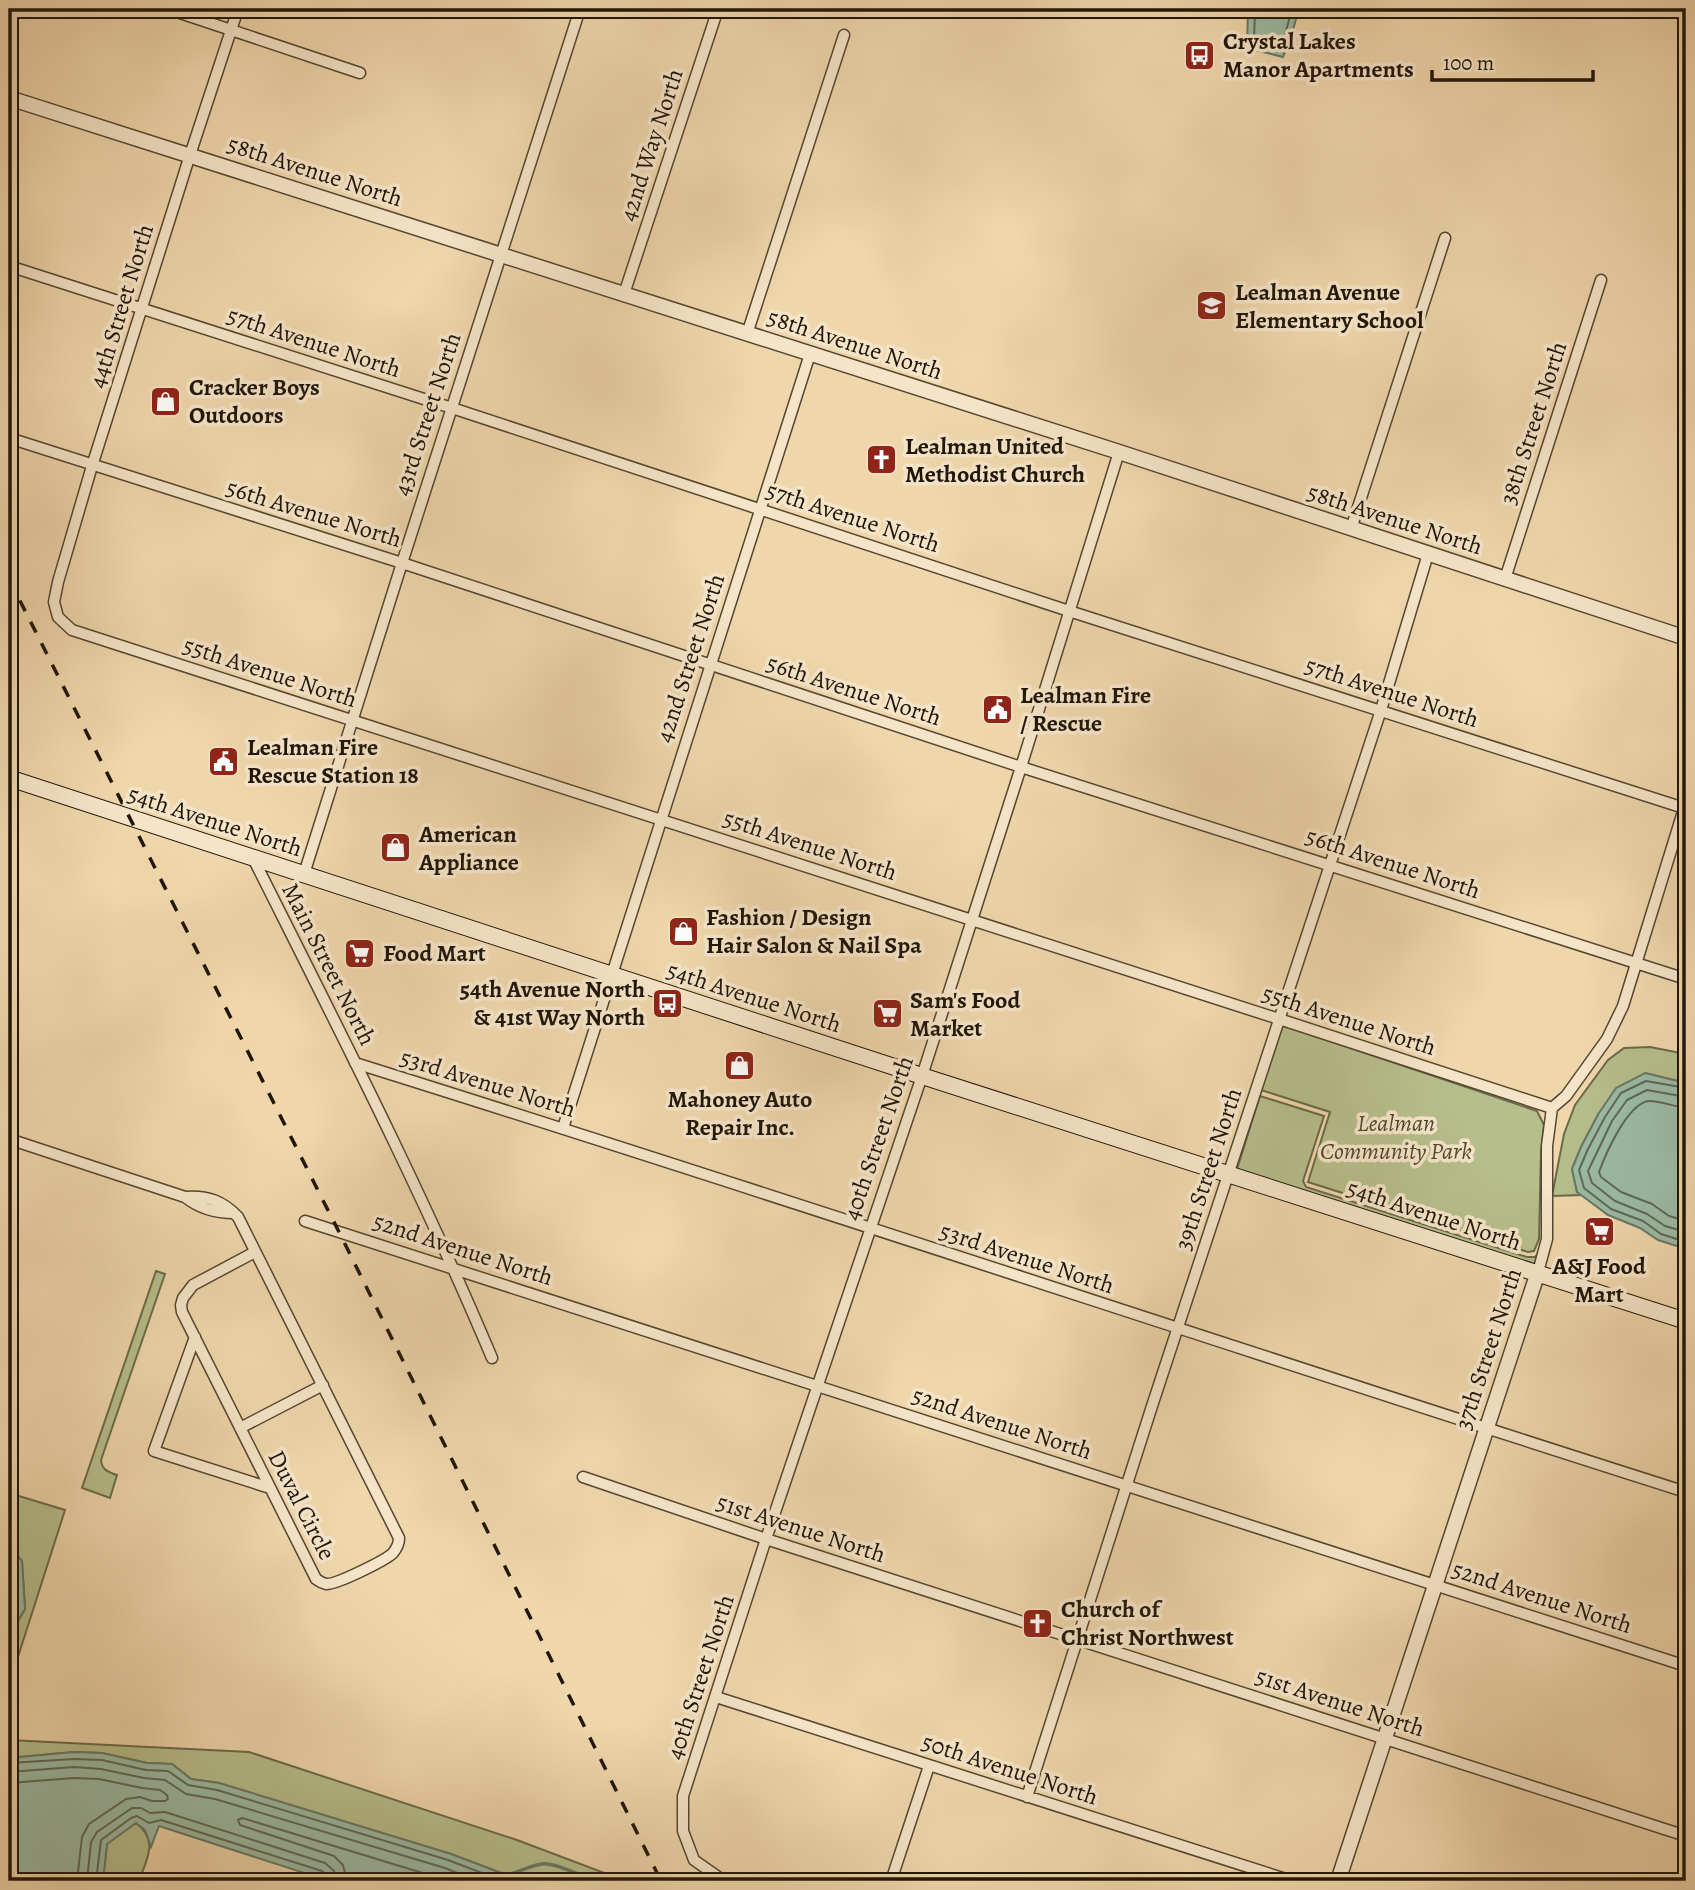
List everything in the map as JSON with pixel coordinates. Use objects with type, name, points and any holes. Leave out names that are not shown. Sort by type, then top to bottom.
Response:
[{"type":"main road","name":"54th Avenue North","points":[[9,778],[922,1076],[1686,1321]]},
{"type":"street","points":[[168,9],[360,73]]},
{"type":"street","name":"44th Street North","points":[[58,617],[54,602],[58,582],[92,466],[238,9]]},
{"type":"street","name":"43rd Street North","points":[[304,874],[580,9]]},
{"type":"street","name":"42nd Way North","points":[[624,293],[718,9]]},
{"type":"street","points":[[747,334],[845,35]]},
{"type":"street","name":"58th Avenue North","points":[[9,98],[1119,452],[1686,638]]},
{"type":"street","points":[[1351,529],[1445,238]]},
{"type":"street","name":"57th Avenue North","points":[[9,266],[1069,611],[1685,805]]},
{"type":"street","name":"38th Street North","points":[[1505,579],[1601,280]]},
{"type":"street","name":"42nd Street North","points":[[563,1128],[810,354]]},
{"type":"street","name":"56th Avenue North","points":[[9,439],[402,563],[1021,767],[1686,978]]},
{"type":"street","name":"40th Street North","points":[[724,1881],[694,1860],[683,1832],[683,1796],[766,1539],[922,1076],[1119,452]]},
{"type":"street","name":"39th Street North","points":[[1027,1797],[1126,1485],[1381,710],[1428,554]]},
{"type":"street","name":"55th Avenue North","points":[[58,617],[72,629],[109,643],[1552,1108]]},
{"type":"street","points":[[1552,1108],[1566,1096],[1607,1040],[1623,1006],[1685,805]]},
{"type":"street","name":"Main Street North","points":[[252,856],[454,1268],[492,1358]]},
{"type":"street","name":"53rd Avenue North","points":[[355,1063],[1686,1492]]},
{"type":"street","name":"37th Street North","points":[[1338,1881],[1538,1272],[1547,1238],[1547,1146],[1552,1108]]},
{"type":"street","name":"Duval Circle","points":[[9,1139],[185,1197],[211,1199],[236,1215],[256,1252],[400,1540],[390,1556],[340,1581],[324,1584],[316,1580],[182,1312],[181,1305],[193,1284],[256,1252]]},
{"type":"street","name":"52nd Avenue North","points":[[305,1220],[1686,1666]]},
{"type":"street","points":[[195,1337],[154,1451],[270,1488]]},
{"type":"street","points":[[240,1428],[323,1385]]},
{"type":"street","name":"51st Avenue North","points":[[583,1477],[1076,1640],[1686,1836]]},
{"type":"street","name":"50th Avenue North","points":[[716,1697],[1292,1881]]},
{"type":"street","points":[[891,1881],[929,1766]]},
{"type":"street","points":[[1683,1881],[1686,1871]]},
{"type":"green space","name":"Lealman Community Park","points":[[1282,1025],[1537,1111],[1544,1125],[1539,1239],[1534,1251],[1528,1252],[1308,1182],[1330,1112],[1261,1090]]},
{"type":"green space","points":[[1650,1047],[1686,1054],[1686,1083],[1645,1073],[1599,1113],[1581,1147],[1572,1169],[1577,1192],[1582,1195],[1552,1196],[1564,1134],[1575,1105],[1608,1060],[1624,1048]]},
{"type":"green space","points":[[1260,1096],[1324,1116],[1303,1181],[1306,1187],[1527,1257],[1537,1255],[1535,1265],[1237,1169]]},
{"type":"green space","points":[[156,1271],[165,1274],[101,1460],[106,1470],[117,1475],[110,1498],[82,1488]]},
{"type":"green space","points":[[9,1493],[65,1510],[9,1685],[9,1636],[25,1609],[22,1561],[9,1547]]},
{"type":"green space","points":[[9,1740],[249,1752],[517,1840],[615,1877],[616,1881],[522,1881],[451,1854],[219,1783],[191,1779],[172,1764],[147,1763],[102,1753],[75,1752],[9,1758]]},
{"type":"green space","points":[[136,1823],[147,1836],[149,1843],[148,1857],[139,1881],[103,1881],[107,1843]]},
{"type":"water","points":[[1248,9],[1299,9],[1283,57],[1247,48]]},
{"type":"water","points":[[1645,1073],[1686,1083],[1686,1249],[1658,1240],[1640,1228],[1608,1215],[1577,1192],[1572,1169],[1599,1113],[1616,1088]]},
{"type":"water","points":[[9,1547],[22,1561],[25,1609],[9,1636]]},
{"type":"water","points":[[74,1752],[102,1753],[147,1763],[172,1764],[191,1779],[219,1783],[451,1854],[522,1881],[322,1881],[320,1878],[159,1826],[151,1847],[145,1830],[136,1823],[107,1844],[103,1881],[11,1881],[9,1758]]},
{"type":"waterway","points":[[503,1876],[547,1864],[597,1881]]},
{"type":"railway","points":[[9,579],[338,1230],[661,1881]]},
{"type":"place","name":"Crystal Lakes Manor Apartments","points":[[1200,55]]},
{"type":"place","name":"Lealman Avenue Elementary School","points":[[1212,306]]},
{"type":"place","name":"Cracker Boys Outdoors","points":[[166,401]]},
{"type":"place","name":"Lealman United Methodist Church","points":[[882,460]]},
{"type":"place","name":"Lealman Fire / Rescue","points":[[997,709]]},
{"type":"place","name":"Lealman Fire Rescue Station 18","points":[[224,761]]},
{"type":"place","name":"American Appliance","points":[[396,848]]},
{"type":"place","name":"Fashion / Design Hair Salon & Nail Spa","points":[[683,931]]},
{"type":"place","name":"Food Mart","points":[[360,953]]},
{"type":"place","name":"54th Avenue North & 41st Way North","points":[[668,1003]]},
{"type":"place","name":"Sam's Food Market","points":[[887,1014]]},
{"type":"place","name":"Mahoney Auto Repair Inc.","points":[[740,1065]]},
{"type":"place","name":"A&J Food Mart","points":[[1599,1232]]},
{"type":"place","name":"Church of Christ Northwest","points":[[1038,1623]]}]
